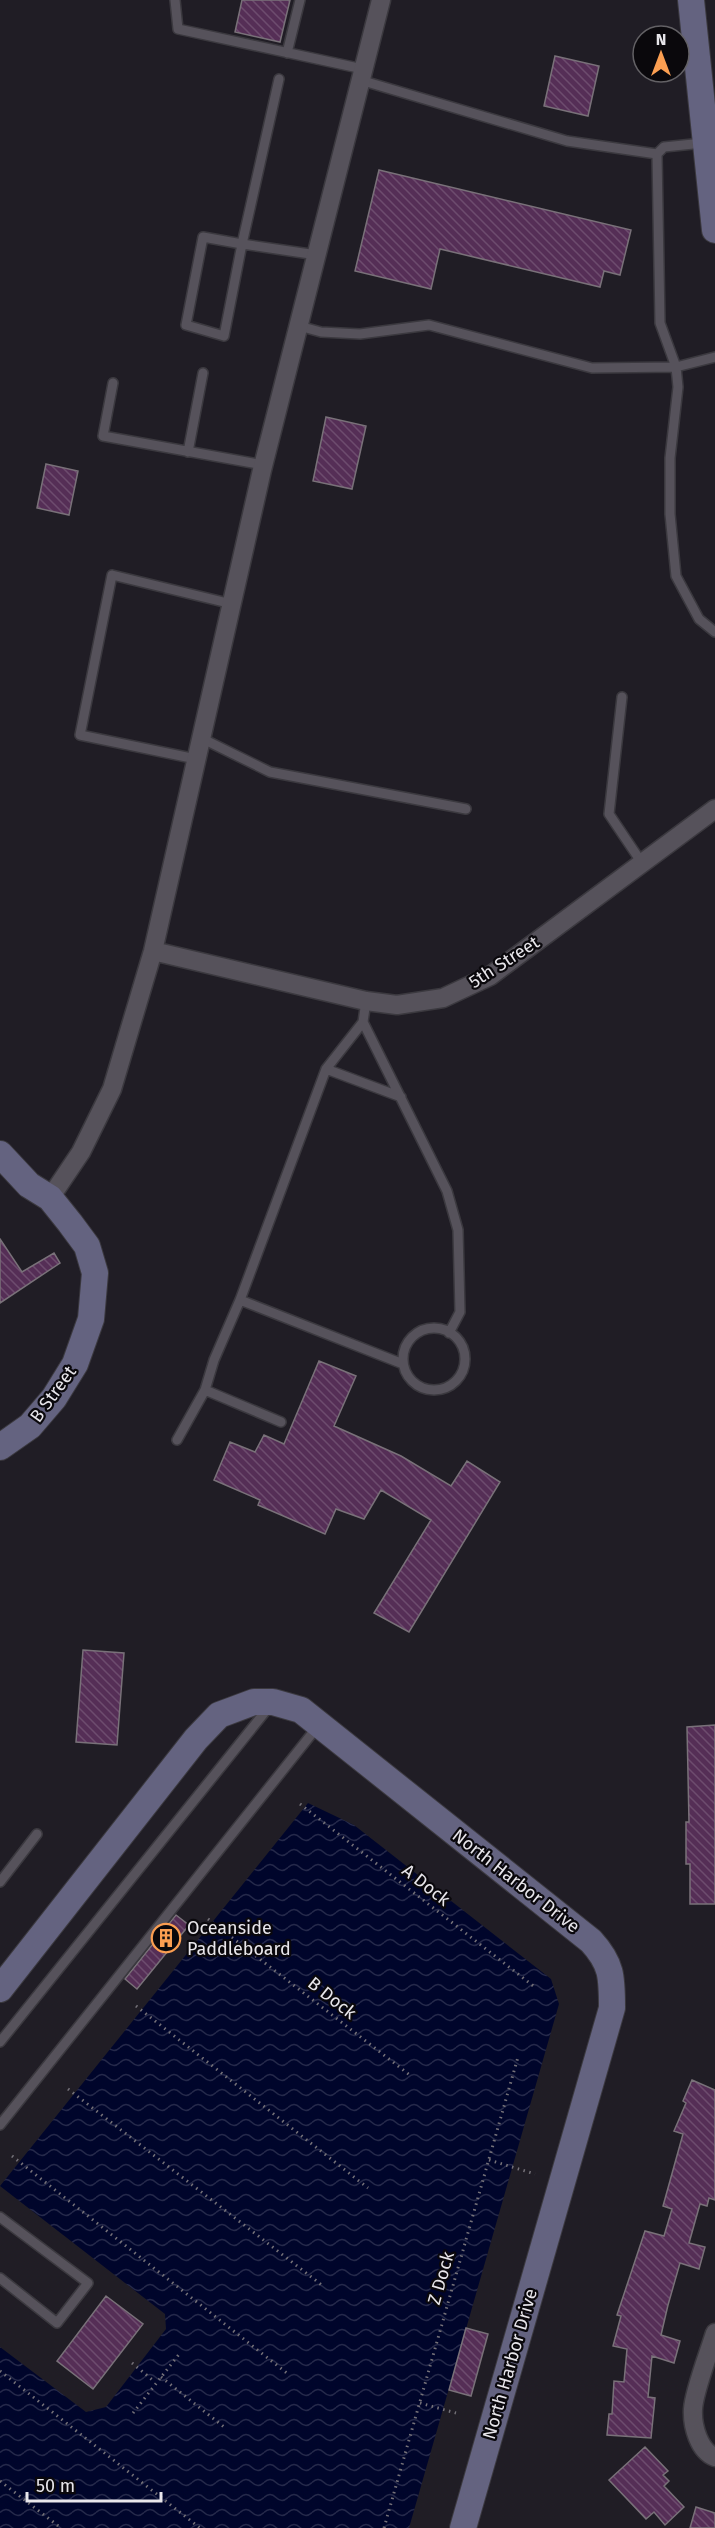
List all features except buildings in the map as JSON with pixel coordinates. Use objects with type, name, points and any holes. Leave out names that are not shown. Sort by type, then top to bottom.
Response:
[{"type":"street","points":[[50,1198],[81,1152],[112,1089],[153,951],[264,465],[381,0]]},
{"type":"street","points":[[691,0],[715,230]]},
{"type":"street","name":"5th Street","points":[[153,951],[366,1001],[397,1005],[442,998],[490,975],[715,809]]},
{"type":"street","name":"B Street","points":[[0,1154],[29,1185],[50,1198],[87,1246],[95,1273],[91,1319],[75,1364],[54,1398],[30,1426],[0,1448]]},
{"type":"street","name":"North Harbor Drive","points":[[0,1989],[189,1749],[219,1715],[254,1702],[273,1702],[301,1710],[591,1941],[604,1956],[612,1974],[612,2007],[463,2528]]},
{"type":"street","points":[[715,2334],[693,2409],[695,2433],[709,2455],[715,2457]]},
{"type":"lane","points":[[175,0],[178,29],[287,53],[361,74],[567,141],[657,154]]},
{"type":"lane","points":[[287,53],[300,0]]},
{"type":"lane","points":[[279,79],[242,244],[224,336],[186,325],[203,237],[242,244],[317,255]]},
{"type":"lane","points":[[705,143],[664,147],[657,154],[660,323],[676,367],[678,387],[670,469],[670,514],[676,576],[699,619],[715,632]]},
{"type":"lane","points":[[299,326],[321,332],[360,334],[429,325],[592,368],[676,367],[715,357]]},
{"type":"lane","points":[[188,452],[203,373]]},
{"type":"lane","points":[[113,383],[103,436],[264,465]]},
{"type":"lane","points":[[196,759],[80,735],[112,575],[232,604]]},
{"type":"lane","points":[[622,697],[609,814],[642,863]]},
{"type":"lane","points":[[201,738],[270,772],[466,809]]},
{"type":"lane","points":[[177,1440],[205,1390],[214,1360],[240,1300],[326,1069],[363,1022],[366,1001]]},
{"type":"lane","points":[[363,1022],[447,1191],[458,1230],[460,1312],[449,1333]]},
{"type":"lane","points":[[326,1069],[400,1097]]},
{"type":"lane","points":[[240,1300],[403,1364]]},
{"type":"lane","points":[[434,1328],[449,1333],[460,1344],[465,1358],[460,1374],[447,1387],[438,1390],[419,1386],[411,1381],[403,1364],[405,1346],[417,1333],[434,1328]]},
{"type":"lane","points":[[205,1390],[281,1422]]},
{"type":"lane","points":[[0,2042],[273,1702]]},
{"type":"lane","points":[[0,2125],[319,1725]]},
{"type":"lane","points":[[0,1882],[37,1834]]},
{"type":"lane","points":[[0,2217],[88,2283],[57,2323],[0,2278]]},
{"type":"path","name":"A Dock","points":[[300,1804],[536,1988]]},
{"type":"path","name":"B Dock","points":[[208,1919],[411,2076]]},
{"type":"path","points":[[136,2006],[368,2188]]},
{"type":"path","name":"Z Dock","points":[[384,2528],[519,2057]]},
{"type":"path","points":[[68,2089],[322,2286]]},
{"type":"path","points":[[12,2156],[288,2373]]},
{"type":"path","points":[[489,2160],[536,2174]]},
{"type":"path","points":[[133,2413],[180,2353]]},
{"type":"path","points":[[132,2363],[155,2382]]},
{"type":"path","points":[[0,2371],[200,2528]]},
{"type":"path","points":[[161,2377],[224,2427]]},
{"type":"path","points":[[420,2403],[456,2413]]},
{"type":"path","points":[[0,2481],[61,2528]]},
{"type":"water","points":[[308,1803],[354,1825],[551,1979],[559,2004],[409,2528],[0,2528],[0,2347],[86,2412],[106,2407],[166,2329],[165,2314],[0,2186]]},
{"type":"place","name":"Oceanside Paddleboard","points":[[166,1938]]}]
